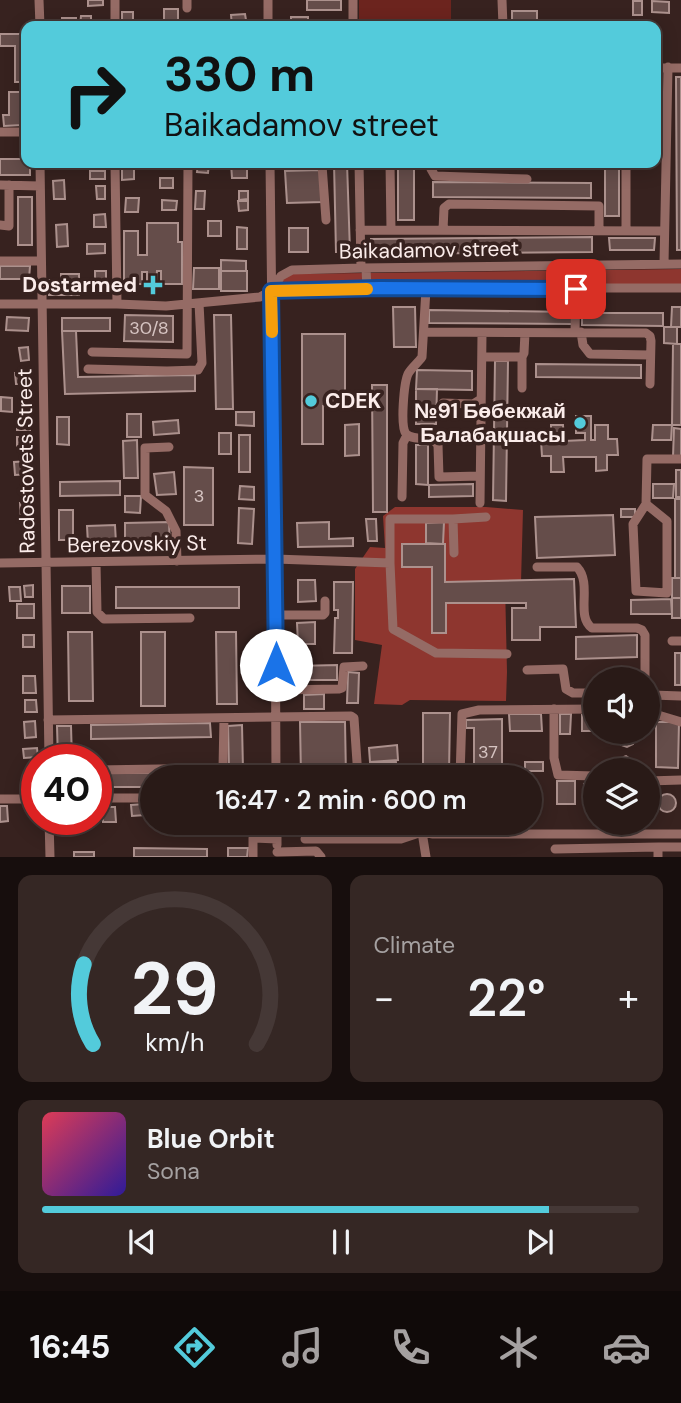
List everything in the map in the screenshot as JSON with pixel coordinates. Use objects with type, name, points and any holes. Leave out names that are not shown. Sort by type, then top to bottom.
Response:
[{"type":"street","points":[[39,0],[40,21]]},
{"type":"street","points":[[115,0],[115,21]]},
{"type":"street","points":[[268,0],[268,21]]},
{"type":"street","points":[[353,0],[353,21]]},
{"type":"street","points":[[502,0],[503,21]]},
{"type":"street","points":[[664,264],[661,112],[668,67]]},
{"type":"street","points":[[661,68],[681,68]]},
{"type":"street","points":[[0,132],[21,132]]},
{"type":"street","name":"Radostovets Street","points":[[40,168],[49,744]]},
{"type":"street","points":[[115,168],[117,304]]},
{"type":"street","points":[[92,352],[187,355],[188,168]]},
{"type":"street","points":[[271,168],[276,765]]},
{"type":"street","points":[[322,168],[326,220]]},
{"type":"street","points":[[359,168],[360,230],[367,289]]},
{"type":"street","points":[[390,168],[391,230]]},
{"type":"street","points":[[431,168],[435,176],[527,179]]},
{"type":"street","points":[[626,168],[626,230]]},
{"type":"street","points":[[0,225],[9,226],[5,185],[40,186]]},
{"type":"street","points":[[443,230],[443,208],[449,204],[599,206],[599,230]]},
{"type":"street","points":[[360,230],[664,231]]},
{"type":"street","points":[[0,261],[40,261]]},
{"type":"street","name":"Baikadamov street","points":[[271,291],[281,276],[292,270],[681,264]]},
{"type":"street","name":"Baikadamov street","points":[[0,304],[166,306],[188,301],[200,303],[260,297],[271,291],[681,288]]},
{"type":"street","points":[[426,289],[422,357],[409,371],[402,426],[407,435],[433,439],[439,445],[439,477],[480,476]]},
{"type":"street","points":[[576,289],[578,332],[590,354],[650,355]]},
{"type":"street","points":[[88,369],[198,370],[202,363],[200,303]]},
{"type":"street","points":[[424,332],[646,333],[650,336],[650,384]]},
{"type":"street","points":[[522,388],[525,333]]},
{"type":"street","points":[[480,503],[482,334]]},
{"type":"street","points":[[482,357],[522,357]]},
{"type":"street","points":[[443,403],[472,404],[481,399]]},
{"type":"street","points":[[402,497],[402,443],[407,435]]},
{"type":"street","points":[[169,447],[145,448],[145,495],[166,511],[176,531],[177,561]]},
{"type":"street","points":[[646,504],[667,520],[667,593],[636,591],[633,524],[646,504],[647,459],[681,459]]},
{"type":"street","points":[[486,517],[390,519],[393,629],[436,653],[507,654]]},
{"type":"street","points":[[453,519],[454,553]]},
{"type":"street","name":"Berezovskiy St","points":[[0,564],[275,559],[390,563]]},
{"type":"street","points":[[96,563],[97,612],[104,619],[190,618]]},
{"type":"street","points":[[537,568],[577,567],[584,579],[585,620],[588,626],[642,629],[645,635],[645,667]]},
{"type":"street","points":[[276,615],[323,615],[325,601]]},
{"type":"street","points":[[276,690],[340,689],[344,667],[363,666]]},
{"type":"street","points":[[527,670],[563,670],[566,689],[573,693],[583,693]]},
{"type":"street","points":[[660,695],[681,696]]},
{"type":"street","points":[[554,709],[554,758],[558,775],[583,776]]},
{"type":"street","points":[[460,765],[462,714],[479,710],[583,709]]},
{"type":"street","points":[[48,720],[353,716],[357,765]]},
{"type":"street","points":[[660,716],[681,722]]},
{"type":"street","points":[[112,770],[220,769],[224,766],[224,719]]},
{"type":"street","points":[[660,781],[681,780]]},
{"type":"street","points":[[112,799],[140,798]]},
{"type":"street","points":[[0,799],[21,799]]},
{"type":"street","points":[[542,834],[681,834]]},
{"type":"street","points":[[555,834],[555,853],[658,852],[681,847]]},
{"type":"street","points":[[50,835],[50,857]]},
{"type":"street","points":[[277,835],[277,854],[316,851],[321,857]]},
{"type":"street","points":[[305,839],[401,839],[413,835]]},
{"type":"street","points":[[422,835],[426,857]]},
{"type":"street","points":[[253,857],[253,838],[277,839]]},
{"type":"shaded area","points":[[359,0],[451,0],[451,20],[359,20]]},
{"type":"shaded area","points":[[681,269],[681,287],[275,289],[287,274]]},
{"type":"shaded area","points":[[395,507],[486,507],[523,510],[521,582],[505,584],[506,701],[410,700],[402,705],[374,704],[382,645],[355,640],[355,569],[370,547],[385,548],[383,516]]},
{"type":"building","points":[[88,0],[103,0],[103,5],[88,6]]},
{"type":"building","points":[[307,0],[341,0],[341,10],[307,10]]},
{"type":"building","points":[[633,1],[642,1],[642,15],[633,15]]},
{"type":"building","points":[[652,1],[669,2],[669,13],[652,12]]},
{"type":"building","points":[[164,9],[178,9],[178,20],[164,20]]},
{"type":"building","points":[[512,11],[537,11],[537,21],[512,21]]},
{"type":"building","points":[[122,12],[133,12],[133,21],[122,21]]},
{"type":"building","points":[[245,14],[246,21],[232,21],[231,15]]},
{"type":"building","points":[[81,16],[91,16],[91,21],[80,21]]},
{"type":"building","points":[[291,17],[308,17],[308,21],[291,21]]},
{"type":"building","points":[[62,18],[76,18],[76,21],[62,21]]},
{"type":"building","points":[[0,34],[21,34],[21,82],[15,82],[15,46],[0,46]]},
{"type":"building","points":[[676,77],[681,77],[681,250],[677,250]]},
{"type":"building","points":[[9,92],[21,92],[21,125],[4,126],[3,115],[9,115]]},
{"type":"building","points":[[0,159],[21,159],[21,168],[30,168],[30,175],[0,175]]},
{"type":"building","points":[[122,168],[134,168],[134,179],[122,180]]},
{"type":"building","points":[[197,168],[208,168],[208,173],[197,172]]},
{"type":"building","points":[[231,168],[247,168],[247,178],[232,178]]},
{"type":"building","points":[[334,168],[347,168],[350,252],[336,252]]},
{"type":"building","points":[[398,168],[414,168],[414,220],[398,220]]},
{"type":"building","points":[[605,168],[619,168],[619,216],[605,216]]},
{"type":"building","points":[[320,170],[322,202],[287,203],[285,171]]},
{"type":"building","points":[[90,171],[105,171],[105,179],[90,179]]},
{"type":"building","points":[[160,178],[173,178],[173,188],[160,188]]},
{"type":"building","points":[[64,180],[65,199],[54,199],[53,181]]},
{"type":"building","points":[[433,182],[591,183],[591,198],[433,197]]},
{"type":"building","points":[[96,186],[105,186],[105,199],[97,199]]},
{"type":"building","points":[[196,191],[205,191],[204,209],[195,209]]},
{"type":"building","points":[[239,191],[248,191],[248,199],[239,200]]},
{"type":"building","points":[[18,197],[32,197],[32,245],[18,245]]},
{"type":"building","points":[[126,198],[139,198],[138,212],[125,212]]},
{"type":"building","points":[[162,200],[177,201],[176,210],[162,210]]},
{"type":"building","points":[[238,201],[248,201],[248,210],[239,211]]},
{"type":"building","points":[[105,214],[106,227],[94,227],[94,215]]},
{"type":"building","points":[[208,221],[221,221],[221,236],[208,236]]},
{"type":"building","points":[[147,223],[178,223],[178,242],[182,242],[182,284],[161,284],[161,271],[157,271],[156,285],[147,285],[147,272],[142,272],[142,284],[124,284],[124,231],[138,231],[138,255],[147,255]]},
{"type":"building","points":[[67,224],[68,246],[57,247],[56,225]]},
{"type":"building","points":[[237,227],[247,228],[247,249],[237,249]]},
{"type":"building","points":[[289,228],[308,228],[308,252],[289,252]]},
{"type":"building","points":[[592,237],[592,252],[371,254],[371,239]]},
{"type":"building","points":[[609,238],[655,238],[654,250],[610,250]]},
{"type":"building","points":[[87,244],[105,244],[105,253],[87,254]]},
{"type":"building","points":[[221,260],[246,261],[246,271],[221,271]]},
{"type":"building","points":[[0,266],[30,266],[29,279],[0,279]]},
{"type":"building","points":[[194,268],[219,268],[219,289],[193,289]]},
{"type":"building","points":[[95,271],[106,271],[106,279],[95,279]]},
{"type":"building","points":[[221,271],[247,271],[247,291],[221,291]]},
{"type":"building","points":[[61,274],[79,274],[79,295],[49,295],[49,280],[61,280]]},
{"type":"building","points":[[393,307],[415,307],[416,347],[394,347]]},
{"type":"building","points":[[672,307],[681,307],[681,327],[671,327]]},
{"type":"building","points":[[429,310],[573,312],[572,324],[429,323]]},
{"type":"building","points":[[582,313],[663,313],[663,326],[582,325]]},
{"type":"building","points":[[125,315],[173,316],[173,342],[124,341]]},
{"type":"building","points":[[214,315],[231,315],[233,409],[216,409]]},
{"type":"building","points":[[7,317],[29,318],[28,331],[6,330]]},
{"type":"building","points":[[62,318],[110,318],[110,331],[62,331]]},
{"type":"building","points":[[664,327],[677,327],[677,344],[664,343]]},
{"type":"building","points":[[62,331],[76,331],[78,377],[195,375],[195,391],[65,394]]},
{"type":"building","points":[[302,334],[345,334],[345,406],[323,406],[323,444],[302,444]]},
{"type":"building","points":[[673,344],[681,344],[681,425],[672,425]]},
{"type":"building","points":[[28,347],[29,360],[21,361],[19,348]]},
{"type":"building","points":[[495,361],[508,361],[506,501],[493,500]]},
{"type":"building","points":[[536,364],[641,365],[641,378],[536,377]]},
{"type":"building","points":[[417,370],[472,371],[472,390],[416,389]]},
{"type":"building","points":[[29,372],[29,384],[16,384],[15,373]]},
{"type":"building","points":[[372,385],[387,385],[387,512],[373,512]]},
{"type":"building","points":[[416,389],[437,389],[436,424],[416,424]]},
{"type":"building","points":[[1,397],[12,398],[12,412],[1,411]]},
{"type":"building","points":[[236,412],[254,412],[254,426],[236,425]]},
{"type":"building","points":[[127,414],[141,414],[141,437],[127,437]]},
{"type":"building","points":[[576,416],[591,416],[591,440],[595,440],[595,425],[608,425],[608,439],[617,439],[618,455],[607,455],[607,470],[596,471],[596,457],[563,457],[564,472],[551,472],[551,456],[542,456],[541,441],[551,440],[551,425],[563,425],[564,441],[585,440],[585,433],[576,433]]},
{"type":"building","points":[[57,417],[69,417],[69,445],[57,444]]},
{"type":"building","points":[[17,419],[30,419],[30,430],[17,430]]},
{"type":"building","points":[[178,420],[179,433],[154,435],[153,422]]},
{"type":"building","points":[[359,424],[359,455],[345,456],[345,425]]},
{"type":"building","points":[[653,425],[672,425],[671,440],[652,440]]},
{"type":"building","points":[[674,428],[681,429],[681,457],[673,457]]},
{"type":"building","points":[[219,433],[231,433],[231,454],[219,454]]},
{"type":"building","points":[[239,435],[250,435],[250,472],[239,472]]},
{"type":"building","points":[[17,437],[30,437],[30,446],[17,446]]},
{"type":"building","points":[[137,440],[138,478],[124,478],[123,441]]},
{"type":"building","points":[[416,445],[428,445],[428,485],[416,484]]},
{"type":"building","points":[[30,461],[31,474],[15,475],[14,462]]},
{"type":"building","points":[[184,467],[213,468],[213,525],[184,525]]},
{"type":"building","points":[[676,470],[681,470],[681,497],[676,497]]},
{"type":"building","points":[[174,472],[176,494],[157,495],[154,474]]},
{"type":"building","points":[[30,481],[31,492],[22,493],[21,482]]},
{"type":"building","points":[[120,481],[120,495],[60,496],[60,482]]},
{"type":"building","points":[[473,484],[473,496],[429,497],[429,485]]},
{"type":"building","points":[[653,484],[674,484],[673,498],[653,498]]},
{"type":"building","points":[[240,486],[254,487],[254,500],[239,499]]},
{"type":"building","points":[[125,496],[141,496],[140,513],[125,512]]},
{"type":"building","points":[[675,499],[681,499],[681,578],[675,578]]},
{"type":"building","points":[[31,502],[32,520],[21,521],[20,503]]},
{"type":"building","points":[[239,508],[254,509],[252,544],[238,543]]},
{"type":"building","points":[[621,509],[635,509],[635,517],[621,517]]},
{"type":"building","points":[[59,510],[73,510],[73,540],[59,540]]},
{"type":"building","points":[[613,515],[615,555],[537,558],[535,517]]},
{"type":"building","points":[[366,519],[376,519],[377,541],[368,541]]},
{"type":"building","points":[[169,522],[170,548],[125,549],[125,523]]},
{"type":"building","points":[[329,522],[329,539],[353,538],[353,546],[298,547],[297,523]]},
{"type":"building","points":[[444,522],[443,544],[426,543],[426,523]]},
{"type":"building","points":[[115,525],[116,543],[88,544],[87,526]]},
{"type":"building","points":[[23,536],[32,536],[32,547],[23,548]]},
{"type":"building","points":[[402,544],[445,544],[445,582],[574,579],[576,627],[540,627],[540,640],[512,640],[512,608],[526,608],[526,603],[446,603],[446,633],[432,633],[432,567],[402,567]]},
{"type":"building","points":[[672,578],[681,578],[681,598],[672,598]]},
{"type":"building","points":[[298,580],[315,580],[316,601],[298,602]]},
{"type":"building","points":[[334,582],[353,582],[352,653],[334,653],[335,618],[338,618],[338,610],[334,610]]},
{"type":"building","points":[[33,585],[33,597],[25,597],[24,586]]},
{"type":"building","points":[[62,586],[90,586],[90,613],[62,613]]},
{"type":"building","points":[[9,587],[20,587],[21,601],[10,601]]},
{"type":"building","points":[[116,587],[239,587],[239,608],[116,608]]},
{"type":"building","points":[[672,598],[681,598],[681,618],[672,618]]},
{"type":"building","points":[[671,599],[672,614],[631,614],[631,600]]},
{"type":"building","points":[[17,604],[34,604],[34,618],[17,618]]},
{"type":"building","points":[[315,622],[315,644],[298,644],[297,623]]},
{"type":"building","points":[[68,632],[92,632],[93,701],[69,701]]},
{"type":"building","points":[[141,632],[165,632],[165,706],[141,706]]},
{"type":"building","points":[[216,632],[236,632],[237,704],[217,704]]},
{"type":"building","points":[[23,635],[34,635],[34,647],[23,647]]},
{"type":"building","points":[[637,635],[637,657],[576,659],[576,637]]},
{"type":"building","points":[[675,653],[681,653],[681,685],[675,685]]},
{"type":"building","points":[[337,665],[337,680],[296,680],[296,666]]},
{"type":"building","points":[[348,672],[359,673],[358,703],[347,703]]},
{"type":"building","points":[[23,676],[35,676],[36,693],[23,693]]},
{"type":"building","points":[[324,694],[324,709],[304,709],[304,695]]},
{"type":"building","points":[[25,700],[36,700],[37,712],[25,712]]},
{"type":"building","points":[[423,713],[450,713],[449,765],[423,765]]},
{"type":"building","points":[[509,714],[541,714],[542,731],[510,731]]},
{"type":"building","points":[[560,714],[571,714],[570,734],[560,734]]},
{"type":"building","points":[[502,719],[502,765],[474,765],[474,728],[466,728],[466,720]]},
{"type":"building","points":[[35,721],[36,737],[25,738],[24,722]]},
{"type":"building","points":[[300,722],[345,722],[346,765],[301,765]]},
{"type":"building","points":[[660,722],[679,722],[678,768],[660,767],[660,758],[656,758],[656,744],[660,744]]},
{"type":"building","points":[[210,723],[211,737],[91,739],[91,725]]},
{"type":"building","points":[[242,725],[243,765],[229,765],[228,726]]},
{"type":"building","points":[[57,726],[71,726],[72,744],[58,744]]},
{"type":"building","points":[[397,745],[398,760],[370,762],[369,748]]},
{"type":"building","points":[[396,762],[396,765],[368,765]]},
{"type":"building","points":[[525,762],[543,762],[543,771],[542,765],[525,765]]},
{"type":"building","points":[[112,773],[140,773],[140,787],[112,787]]},
{"type":"building","points":[[557,781],[575,781],[575,804],[557,804]]},
{"type":"building","points":[[671,794],[676,799],[674,810],[660,810],[660,796]]},
{"type":"building","points":[[140,804],[140,815],[132,816],[131,805]]},
{"type":"building","points":[[0,806],[7,806],[8,821],[0,822]]},
{"type":"building","points":[[112,807],[115,807],[116,822],[112,822]]},
{"type":"building","points":[[134,848],[207,849],[207,857],[134,857]]},
{"type":"building","points":[[228,848],[248,848],[247,857],[228,857]]},
{"type":"building","points":[[74,852],[94,852],[94,857],[74,857]]},
{"type":"slow traffic","points":[[272,332],[271,291],[367,289]]},
{"type":"place","name":"Dostarmed","points":[[153,285]]},
{"type":"place","name":"CDEK","points":[[311,401]]},
{"type":"place","name":"№91 Бөбекжай Балабақшасы","points":[[580,423]]},
{"type":"route","points":[[276,665],[271,291],[379,288],[576,289]]}]
